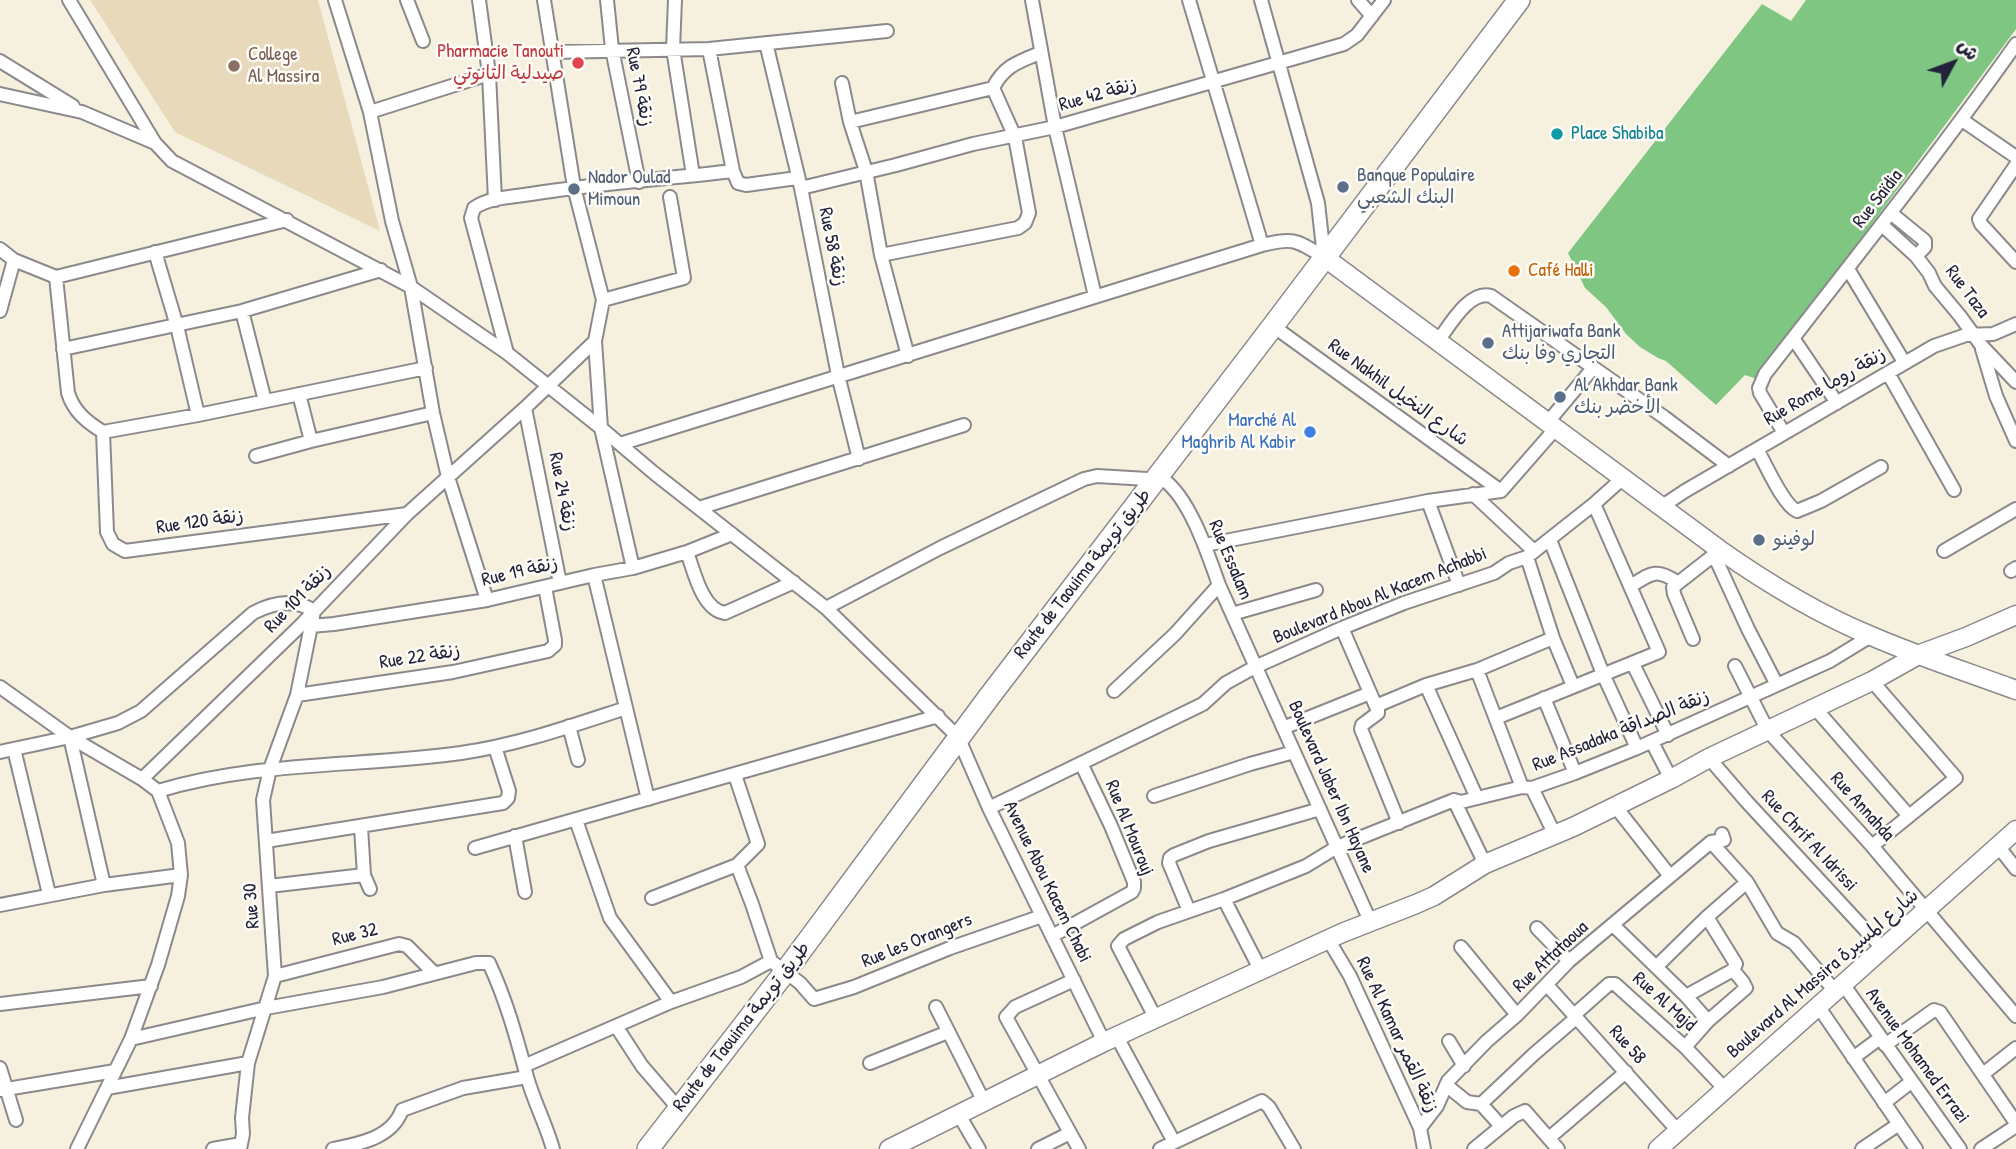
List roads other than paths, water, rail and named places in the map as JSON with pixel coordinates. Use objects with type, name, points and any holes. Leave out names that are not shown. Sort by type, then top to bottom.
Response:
[{"type":"main road","name":"Route de Taouima طريق تويمة","points":[[648,1149],[778,967],[1156,479],[1519,0]]},
{"type":"main road","points":[[1324,257],[1623,478],[1717,553],[1793,598],[1871,636],[2016,690]]},
{"type":"main road","points":[[889,1149],[1111,1039],[1328,939],[1395,914],[1434,895],[1485,864],[1573,827],[1709,758],[1872,681],[1920,654],[2016,615]]},
{"type":"main road","name":"Boulevard Al Massira شارع المسيرة","points":[[1670,1142],[1724,1088],[2016,830]]},
{"type":"street","points":[[69,0],[155,143],[172,161],[411,287],[506,353],[654,474],[826,608],[958,737]]},
{"type":"street","points":[[335,0],[370,111],[392,221],[411,287],[433,413],[449,477],[487,600]]},
{"type":"street","points":[[407,0],[423,41]]},
{"type":"street","points":[[479,0],[489,74],[495,200]]},
{"type":"street","points":[[544,0],[574,187],[603,300],[595,341],[601,428],[633,568]]},
{"type":"street","name":"Rue 79 زنقة","points":[[607,0],[612,50],[639,182]]},
{"type":"street","points":[[675,0],[673,49],[693,175]]},
{"type":"street","points":[[1032,0],[1055,127],[1095,296]]},
{"type":"street","points":[[1189,0],[1262,245]]},
{"type":"street","points":[[1261,0],[1318,203],[1324,257]]},
{"type":"street","points":[[1358,0],[1372,16]]},
{"type":"street","name":"Rue 42 زنقة","points":[[733,171],[741,185],[799,183],[866,172],[972,144],[1055,127],[1344,44],[1357,35],[1384,0]]},
{"type":"street","points":[[552,52],[709,49],[887,31]]},
{"type":"street","name":"Rue 58 زنقة","points":[[766,43],[799,183],[838,375],[859,459]]},
{"type":"street","name":"Rue Saïdia","points":[[1784,433],[1760,393],[1759,388],[1765,374],[1892,214],[2016,44]]},
{"type":"street","points":[[506,353],[471,218],[474,208],[495,200],[574,187],[733,171],[709,49]]},
{"type":"street","points":[[849,122],[993,88],[1008,68],[1040,53]]},
{"type":"street","points":[[0,61],[82,112],[155,143]]},
{"type":"street","points":[[370,111],[489,74]]},
{"type":"street","points":[[842,83],[849,122],[866,172],[881,255],[908,356]]},
{"type":"street","points":[[881,255],[1022,225],[1029,213],[1015,137],[993,88]]},
{"type":"street","points":[[0,94],[82,112]]},
{"type":"street","points":[[1962,120],[2015,166],[1979,216],[1979,221],[2016,262]]},
{"type":"street","points":[[603,300],[684,278],[670,197]]},
{"type":"street","name":"Rue Taza","points":[[1892,214],[1925,241],[1925,247],[1916,256]]},
{"type":"street","points":[[0,249],[15,260],[56,277],[287,220]]},
{"type":"street","name":"Rue Taza","points":[[1882,225],[1916,256],[1935,286],[2016,382]]},
{"type":"street","points":[[620,444],[1262,245],[1290,240],[1300,242],[1324,257]]},
{"type":"street","points":[[155,252],[177,326],[198,415]]},
{"type":"street","points":[[0,311],[15,260]]},
{"type":"street","points":[[1848,269],[1904,362]]},
{"type":"street","points":[[63,349],[242,311],[381,270]]},
{"type":"street","points":[[56,277],[71,403],[87,422],[103,432],[426,368]]},
{"type":"street","points":[[1437,341],[1473,298],[1486,294],[1498,299],[1728,466]]},
{"type":"street","points":[[242,311],[265,401]]},
{"type":"street","name":"Rue Rome زنقة روما","points":[[1661,507],[1904,362],[1946,341],[1966,335],[1978,340],[2016,324]]},
{"type":"street","name":"Rue Nakhil شارع النخيل","points":[[1273,326],[1501,491]]},
{"type":"street","points":[[1793,338],[1837,403]]},
{"type":"street","points":[[1978,340],[1996,396],[2016,441]]},
{"type":"street","name":"Rue 101 زنقة","points":[[142,779],[314,611],[407,514],[595,341]]},
{"type":"street","points":[[1205,545],[1428,501],[1501,491],[1593,368]]},
{"type":"street","points":[[1888,373],[1954,490]]},
{"type":"street","points":[[299,394],[311,441]]},
{"type":"street","name":"Rue 24 زنقة","points":[[525,408],[561,583]]},
{"type":"street","points":[[256,456],[433,413]]},
{"type":"street","points":[[698,508],[964,425]]},
{"type":"street","name":"Rue 120 زنقة","points":[[103,432],[107,532],[113,544],[125,551],[407,514]]},
{"type":"street","points":[[1757,449],[1792,509],[1799,510],[1821,501],[1881,467]]},
{"type":"street","points":[[826,608],[940,548],[1084,479],[1097,476],[1156,479]]},
{"type":"street","name":"Boulevard Abou Al Kacem Achabbi","points":[[989,808],[1203,704],[1226,683],[1255,667],[1404,603],[1494,573],[1531,554],[1623,478]]},
{"type":"street","name":"Rue Essalam","points":[[1156,479],[1164,480],[1172,486],[1205,545],[1219,585],[1255,667]]},
{"type":"street","points":[[1473,494],[1531,554],[1553,638],[1573,686]]},
{"type":"street","points":[[1428,501],[1460,585]]},
{"type":"street","points":[[1496,718],[1660,651],[1594,504]]},
{"type":"street","points":[[1944,551],[2016,509]]},
{"type":"street","name":"Rue 19 زنقة","points":[[310,626],[487,600],[633,568],[687,552],[732,534]]},
{"type":"street","points":[[1550,540],[1603,674],[1637,748]]},
{"type":"street","points":[[687,552],[707,603],[719,612],[725,613],[794,582]]},
{"type":"street","points":[[1693,639],[1673,587],[1717,553],[1748,629],[1777,685]]},
{"type":"street","points":[[1631,586],[1657,573],[1677,582]]},
{"type":"street","points":[[594,575],[648,799]]},
{"type":"street","points":[[1114,691],[1175,635],[1219,585]]},
{"type":"street","name":"Rue 22 زنقة","points":[[297,695],[453,672],[548,651],[555,645],[555,640],[545,587]]},
{"type":"street","points":[[1233,614],[1316,590]]},
{"type":"street","points":[[0,752],[70,737],[118,723],[141,711],[253,613],[265,607],[288,603],[299,604],[314,611]]},
{"type":"street","name":"Rue 30","points":[[240,1146],[248,1063],[275,976],[263,800],[270,769],[297,695],[314,611]]},
{"type":"street","points":[[1342,628],[1378,712],[1361,729],[1399,823]]},
{"type":"street","name":"Rue Assadaka زنقة الصداقة","points":[[1156,1019],[1122,955],[1118,946],[1120,942],[1158,922],[1306,866],[1337,847],[1454,800],[1461,802],[1575,773],[1652,742],[1830,661],[1871,636]]},
{"type":"street","points":[[1376,706],[1426,685],[1477,670],[1553,638]]},
{"type":"street","points":[[1633,664],[1668,735]]},
{"type":"street","name":"Rue Annahda","points":[[1735,666],[1768,731],[1872,846],[2016,1016]]},
{"type":"street","name":"Boulevard Jaber Ibn Hayane","points":[[1255,667],[1371,922]]},
{"type":"street","points":[[1477,670],[1527,787],[1554,833]]},
{"type":"street","points":[[1872,681],[1956,778],[1872,846]]},
{"type":"street","points":[[1426,685],[1477,798]]},
{"type":"street","points":[[0,687],[70,737],[158,791],[178,842],[181,875],[178,896],[151,986],[131,1039],[77,1149]]},
{"type":"street","points":[[1283,728],[1370,692]]},
{"type":"street","points":[[1544,698],[1575,773]]},
{"type":"street","points":[[158,791],[191,781],[270,769],[393,761],[495,747],[534,738],[626,708]]},
{"type":"street","points":[[1815,708],[1909,816]]},
{"type":"street","points":[[475,848],[938,716]]},
{"type":"street","points":[[569,726],[578,760]]},
{"type":"street","points":[[70,737],[104,885]]},
{"type":"street","name":"Avenue Abou Kacem Chabi","points":[[958,737],[989,808],[1074,980],[1174,1142]]},
{"type":"street","points":[[1652,742],[1671,779]]},
{"type":"street","points":[[266,841],[503,803],[509,791],[495,747]]},
{"type":"street","points":[[14,749],[49,894]]},
{"type":"street","points":[[1154,796],[1294,752]]},
{"type":"street","name":"Rue Chrif Al Idrissi","points":[[1709,758],[1882,949]]},
{"type":"street","name":"Rue Al Mourouj","points":[[1052,936],[1134,890],[1134,882],[1111,826],[1081,763]]},
{"type":"street","points":[[652,898],[737,865],[758,844],[735,775]]},
{"type":"street","points":[[1454,800],[1485,864]]},
{"type":"street","points":[[1615,806],[1670,876]]},
{"type":"street","points":[[1189,911],[1169,863],[1170,858],[1209,841],[1320,809]]},
{"type":"street","points":[[576,820],[610,918],[671,1002]]},
{"type":"street","points":[[361,827],[364,875],[370,889]]},
{"type":"street","points":[[515,836],[525,892]]},
{"type":"street","name":"Rue Attataoua","points":[[1420,1128],[1437,1106],[1446,1085],[1487,1041],[1517,1015],[1569,961],[1716,838]]},
{"type":"street","name":"Avenue Mohamed Errazi","points":[[1716,838],[1747,882],[1777,933],[1793,942],[1839,988],[1960,1149]]},
{"type":"street","points":[[1998,846],[2016,869]]},
{"type":"street","points":[[333,1149],[365,1143],[378,1136],[398,1121],[402,1110],[463,1088],[526,1071],[671,1002],[778,967],[737,865]]},
{"type":"street","points":[[0,905],[49,894],[181,875]]},
{"type":"street","points":[[269,886],[364,875]]},
{"type":"street","points":[[1656,967],[1707,916],[1747,882]]},
{"type":"street","points":[[1224,899],[1261,971]]},
{"type":"street","name":"Rue les Orangers","points":[[778,967],[814,999],[854,988],[950,948],[1042,916]]},
{"type":"street","points":[[1686,996],[1733,970],[1736,962],[1707,916]]},
{"type":"street","points":[[1613,925],[1708,1021]]},
{"type":"street","points":[[1537,928],[1569,961]]},
{"type":"street","name":"Rue Al Kamar زنقة القمر","points":[[1328,939],[1350,976],[1420,1128],[1424,1149]]},
{"type":"street","name":"Rue 32","points":[[275,976],[399,944],[407,946],[434,973]]},
{"type":"street","points":[[1461,947],[1517,1015]]},
{"type":"street","points":[[131,1039],[265,1008],[383,987],[476,962],[489,964],[553,1149]]},
{"type":"street","points":[[1685,1047],[1708,1021],[1746,988],[1733,970]]},
{"type":"street","points":[[1074,980],[1015,1007],[1007,1013],[1007,1020],[1079,1149]]},
{"type":"street","name":"Rue Al Majd","points":[[1575,1017],[1612,983],[1685,1047],[1724,1088]]},
{"type":"street","name":"Rue 58","points":[[1547,985],[1626,1072],[1670,1142]]},
{"type":"street","points":[[0,1004],[151,986]]},
{"type":"street","points":[[1818,1006],[1916,1149]]},
{"type":"street","points":[[936,1007],[984,1102]]},
{"type":"street","points":[[1853,1058],[1934,1010],[1940,1012],[2016,1125],[1981,1149]]},
{"type":"street","points":[[1481,1104],[1575,1017]]},
{"type":"street","points":[[616,1026],[642,1066],[679,1109]]},
{"type":"street","points":[[870,1063],[948,1032]]},
{"type":"street","points":[[1450,1041],[1464,1066]]},
{"type":"street","points":[[1983,1074],[2016,1048]]},
{"type":"street","points":[[107,1088],[248,1063]]},
{"type":"street","points":[[0,1068],[3,1089],[16,1120]]},
{"type":"street","points":[[3,1089],[115,1070]]},
{"type":"street","points":[[1549,1138],[1626,1072]]},
{"type":"street","points":[[1884,1103],[1911,1082]]},
{"type":"street","points":[[1446,1085],[1467,1102],[1481,1104],[1501,1126]]},
{"type":"street","points":[[1160,1149],[1262,1101],[1269,1107],[1294,1149]]},
{"type":"street","points":[[1474,1149],[1501,1126],[1526,1111],[1558,1149]]},
{"type":"street","points":[[959,1115],[979,1149]]},
{"type":"street","points":[[1862,1149],[1899,1124]]},
{"type":"street","points":[[1038,1149],[1070,1133]]},
{"type":"street","points":[[213,1149],[240,1146]]},
{"type":"place","name":"Pharmacie Tanouti صيدلية التانوتي","points":[[578,63]]},
{"type":"place","name":"College Al Massira","points":[[234,66]]},
{"type":"place","name":"Place Shabiba","points":[[1557,134]]},
{"type":"place","name":"Banque Populaire البنك الشعبي","points":[[1343,187]]},
{"type":"place","name":"Nador Oulad Mimoun","points":[[574,189]]},
{"type":"place","name":"Café Halli","points":[[1514,271]]},
{"type":"place","name":"Attijariwafa Bank التجاري وفا بنك","points":[[1488,343]]},
{"type":"place","name":"Al Akhdar Bank الأخضر بنك","points":[[1560,397]]},
{"type":"place","name":"Marché Al Maghrib Al Kabir","points":[[1310,432]]},
{"type":"place","name":"لوفينو","points":[[1759,540]]}]
